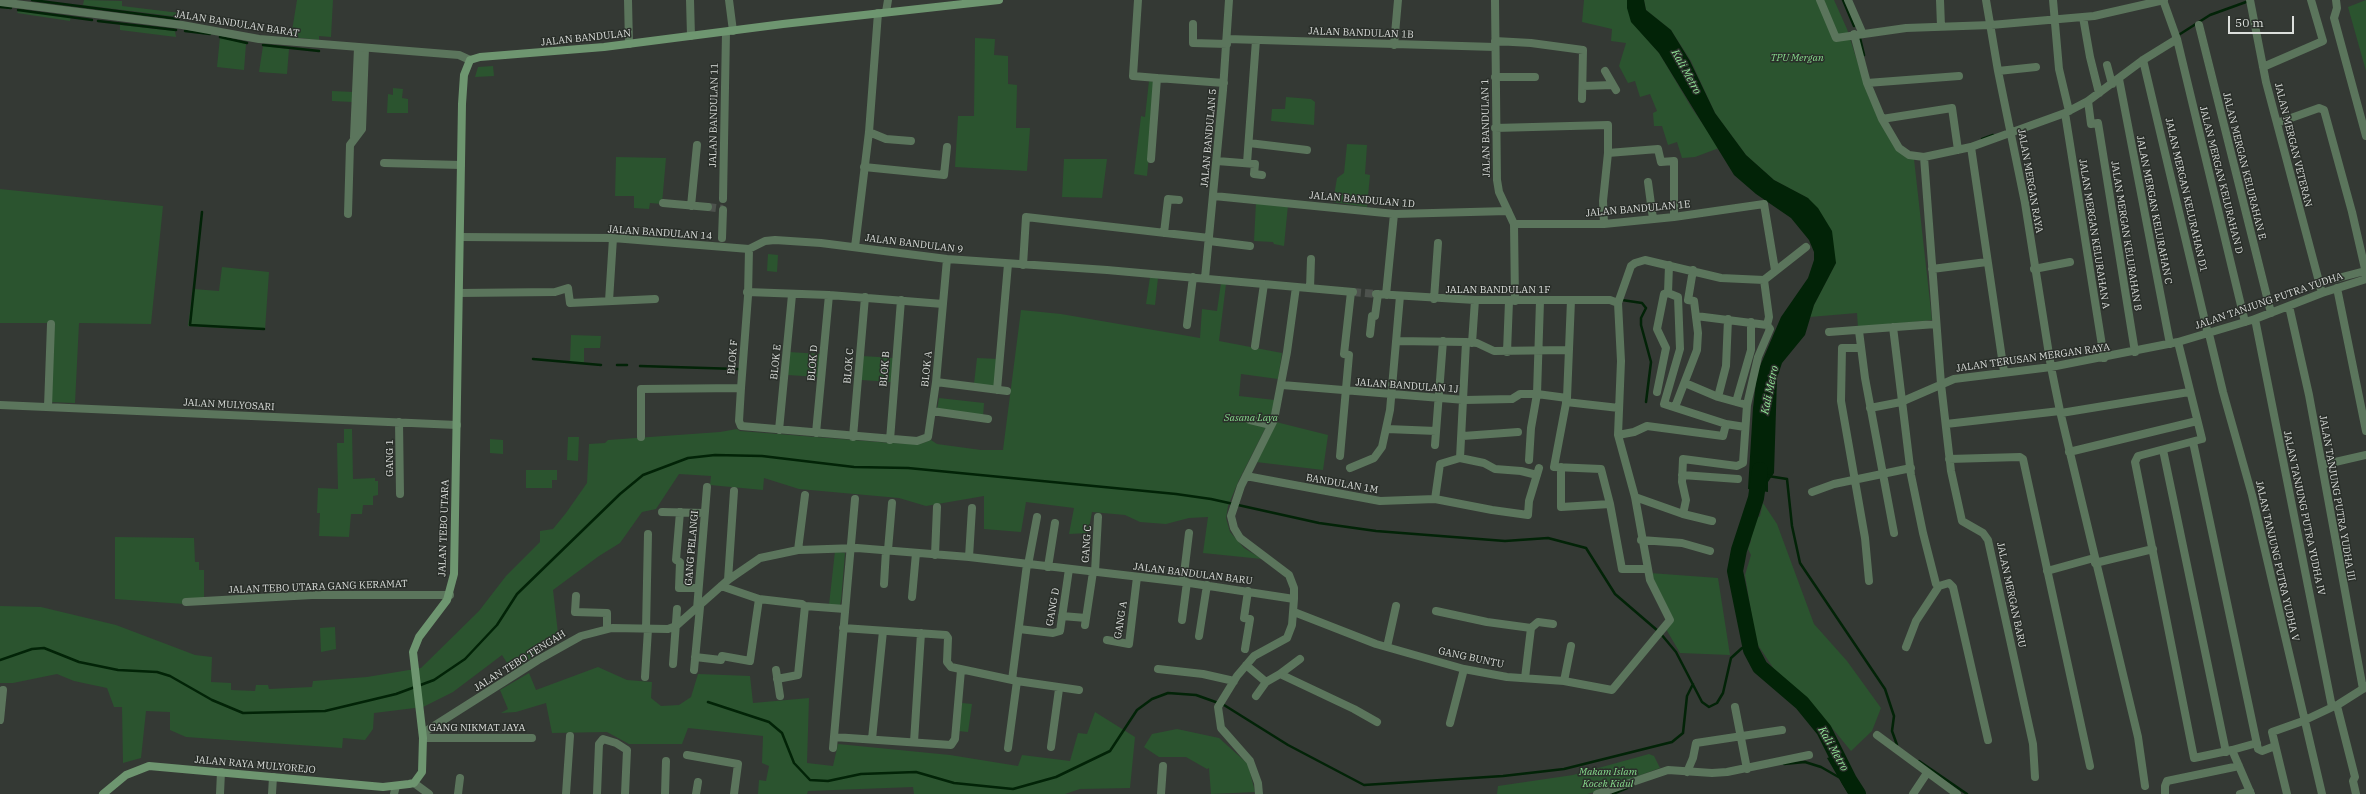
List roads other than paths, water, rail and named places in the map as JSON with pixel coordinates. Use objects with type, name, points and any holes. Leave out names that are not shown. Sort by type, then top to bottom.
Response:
[{"type":"main road","name":"JALAN BANDULAN","points":[[470,60],[480,57],[629,44],[999,0]]},
{"type":"main road","points":[[459,293],[464,75],[470,60]]},
{"type":"main road","name":"JALAN TEBO UTARA","points":[[414,783],[422,772],[423,735],[413,659],[414,646],[450,595],[454,574],[459,293]]},
{"type":"main road","name":"JALAN RAYA MULYOREJO","points":[[103,794],[126,775],[149,766],[395,790],[414,783]]},
{"type":"street","points":[[628,0],[629,44]]},
{"type":"street","points":[[690,0],[691,36]]},
{"type":"street","name":"JALAN BANDULAN 11","points":[[723,199],[729,0]]},
{"type":"street","name":"JALAN BANDULAN 9","points":[[888,0],[882,13],[855,247],[947,259],[1205,278]]},
{"type":"street","points":[[1138,0],[1133,76],[1224,83]]},
{"type":"street","name":"JALAN BANDULAN 5","points":[[1205,278],[1224,83],[1229,0]]},
{"type":"street","points":[[1394,45],[1398,0]]},
{"type":"street","name":"JALAN BANDULAN 1","points":[[1495,0],[1495,128],[1497,187],[1514,224],[1512,301],[1507,352]]},
{"type":"street","points":[[1820,0],[1836,38],[1862,32],[1941,26],[1992,25],[2083,18],[2110,14],[2147,2],[2164,0]]},
{"type":"street","points":[[1848,0],[1862,32]]},
{"type":"street","points":[[1940,0],[1941,26]]},
{"type":"street","name":"JALAN MERGAN RAYA","points":[[1986,0],[1992,25],[1998,71],[2025,203],[2034,269],[2060,412],[2094,561],[2138,737],[2145,786]]},
{"type":"street","name":"JALAN MERGAN KELURAHAN A","points":[[2053,0],[2059,69],[2067,112],[2104,358]]},
{"type":"street","name":"JALAN MERGAN KELURAHAN D","points":[[2164,0],[2177,38],[2245,322]]},
{"type":"street","name":"JALAN MERGAN VETERAN","points":[[2250,0],[2263,67],[2322,293]]},
{"type":"street","points":[[2263,67],[2323,42],[2312,0]]},
{"type":"street","points":[[2336,0],[2337,8],[2334,18],[2366,136]]},
{"type":"street","name":"JALAN BANDULAN BARAT","points":[[0,2],[182,25],[255,39],[459,55],[470,60]]},
{"type":"street","points":[[2083,18],[2090,57],[2100,93]]},
{"type":"street","name":"JALAN BANDULAN 1B","points":[[1193,24],[1193,43],[1256,40],[1394,45],[1531,43],[1583,50],[1583,86]]},
{"type":"street","name":"JALAN MERGAN KELURAHAN E","points":[[2198,25],[2271,313]]},
{"type":"street","points":[[1854,34],[1867,83],[1882,119],[1899,148],[1910,155],[1924,157],[1971,147],[2067,112],[2100,93],[2143,60],[2177,38]]},
{"type":"street","points":[[1247,162],[1256,40]]},
{"type":"street","points":[[348,214],[350,145],[354,137],[362,48]]},
{"type":"street","name":"JALAN MERGAN KELURAHAN D1","points":[[2143,60],[2209,334]]},
{"type":"street","name":"JALAN MERGAN KELURAHAN C","points":[[2107,65],[2116,81],[2170,344]]},
{"type":"street","points":[[1998,71],[2036,67]]},
{"type":"street","points":[[1582,99],[1583,86],[1614,88],[1605,71]]},
{"type":"street","points":[[1867,83],[1959,76]]},
{"type":"street","points":[[1495,78],[1535,77]]},
{"type":"street","points":[[1151,160],[1157,78]]},
{"type":"street","name":"JALAN MERGAN KELURAHAN B","points":[[2088,101],[2091,124],[2098,123],[2135,352]]},
{"type":"street","points":[[1882,119],[1952,108],[1958,150]]},
{"type":"street","points":[[2277,123],[2319,108],[2324,110],[2350,205],[2366,272],[2319,283]]},
{"type":"street","points":[[1495,128],[1608,125],[1608,153],[1603,194],[1604,224]]},
{"type":"street","points":[[868,132],[886,139],[911,141]]},
{"type":"street","points":[[1249,144],[1307,150]]},
{"type":"street","points":[[691,206],[697,145]]},
{"type":"street","points":[[864,166],[944,176],[947,147]]},
{"type":"street","points":[[1971,147],[2004,372]]},
{"type":"street","points":[[1608,153],[1658,149],[1661,162],[1674,161],[1674,217]]},
{"type":"street","name":"JALAN MERGAN BARU","points":[[1924,157],[1941,384],[1949,459],[1959,515],[1964,524],[1983,533],[1988,540],[2033,744],[2035,777]]},
{"type":"street","points":[[1217,161],[1247,162],[1255,164],[1254,174],[1262,175]]},
{"type":"street","points":[[384,163],[461,165]]},
{"type":"street","points":[[1648,182],[1652,219]]},
{"type":"street","name":"JALAN BANDULAN 1D","points":[[1214,196],[1394,214],[1508,211]]},
{"type":"street","points":[[1164,233],[1168,199],[1179,200]]},
{"type":"street","points":[[663,203],[708,207]]},
{"type":"street","name":"JALAN BANDULAN 1E","points":[[1514,224],[1604,224],[1674,217],[1764,204],[1775,270]]},
{"type":"street","points":[[722,244],[723,210]]},
{"type":"street","points":[[1370,334],[1372,316],[1375,316],[1380,294],[1394,214]]},
{"type":"street","points":[[1023,265],[1026,217],[1164,233],[1250,246]]},
{"type":"street","name":"JALAN BANDULAN 14","points":[[460,237],[613,238],[722,244],[749,250]]},
{"type":"street","points":[[609,300],[613,238]]},
{"type":"street","points":[[749,250],[769,240],[855,247]]},
{"type":"street","points":[[1434,299],[1438,243]]},
{"type":"street","points":[[1571,300],[1566,400],[1554,467],[1601,469],[1610,504],[1622,569],[1647,569],[1635,497],[1618,435],[1621,361],[1618,303],[1631,266],[1645,260],[1693,270],[1721,278],[1764,280],[1806,247]]},
{"type":"street","name":"BLOK F","points":[[749,250],[740,388],[740,424],[745,427],[779,430]]},
{"type":"street","name":"BLOK A","points":[[890,440],[917,441],[928,437],[936,382],[947,259]]},
{"type":"street","points":[[1310,288],[1311,259]]},
{"type":"street","points":[[1932,269],[1987,262]]},
{"type":"street","points":[[2034,269],[2070,262]]},
{"type":"street","points":[[997,390],[1008,264]]},
{"type":"street","points":[[1668,293],[1669,265]]},
{"type":"street","points":[[1675,407],[1697,350],[1698,334],[1694,301],[1688,300],[1693,270]]},
{"type":"street","points":[[1187,325],[1193,277]]},
{"type":"street","points":[[1205,278],[1352,292],[1344,354],[1349,355],[1340,456]]},
{"type":"street","name":"JALAN TANJUNG PUTRA YUDHA","points":[[2178,342],[2209,334],[2245,322],[2255,321],[2271,313],[2290,309],[2322,293],[2366,279]]},
{"type":"street","points":[[1683,514],[1686,500],[1682,475],[1683,459],[1741,466],[1743,463],[1747,405],[1758,357],[1770,329],[1767,325],[1769,317],[1764,280]]},
{"type":"street","points":[[1255,346],[1264,284]]},
{"type":"street","points":[[1259,794],[1258,783],[1250,761],[1221,728],[1220,705],[1234,681],[1246,665],[1257,654],[1287,638],[1294,612],[1294,588],[1289,575],[1245,543],[1236,533],[1232,523],[1233,508],[1246,476],[1271,426],[1282,386],[1296,287]]},
{"type":"street","points":[[459,293],[555,292],[568,288],[570,303],[603,303],[609,300],[655,299]]},
{"type":"street","points":[[2338,288],[2366,431]]},
{"type":"street","points":[[747,292],[865,297],[943,304]]},
{"type":"street","points":[[1658,392],[1666,348],[1657,329],[1664,294],[1668,293]]},
{"type":"street","points":[[1668,293],[1678,298],[1680,349],[1664,404],[1726,424],[1745,427]]},
{"type":"street","name":"JALAN BANDULAN 1F","points":[[1380,294],[1434,299],[1512,301],[1610,300],[1618,303]]},
{"type":"street","name":"BLOK E","points":[[779,430],[792,295]]},
{"type":"street","name":"BLOK D","points":[[816,433],[829,295]]},
{"type":"street","points":[[1350,468],[1374,458],[1380,451],[1387,429],[1392,395],[1400,296]]},
{"type":"street","name":"BLOK C","points":[[853,437],[865,297]]},
{"type":"street","name":"BLOK B","points":[[890,440],[901,300]]},
{"type":"street","points":[[1475,300],[1469,342],[1465,400],[1512,398],[1520,394],[1537,394],[1618,408]]},
{"type":"street","points":[[1529,460],[1531,428],[1537,394],[1540,301]]},
{"type":"street","name":"JALAN TANJUNG PUTRA YUDHA III","points":[[2290,309],[2322,465],[2364,688]]},
{"type":"street","points":[[1696,316],[1767,325]]},
{"type":"street","points":[[1718,397],[1726,366],[1728,319]]},
{"type":"street","name":"JALAN TANJUNG PUTRA YUDHA IV","points":[[2255,321],[2335,706],[2355,777],[2353,781],[2356,794]]},
{"type":"street","points":[[1736,402],[1752,350],[1750,322]]},
{"type":"street","points":[[48,407],[51,324]]},
{"type":"street","points":[[1829,332],[1859,331],[1936,324]]},
{"type":"street","points":[[1893,328],[1901,402],[1911,468],[1923,533],[1936,584],[1939,586]]},
{"type":"street","points":[[1859,331],[1870,408],[1894,532]]},
{"type":"street","name":"JALAN TANJUNG PUTRA YUDHA V","points":[[2209,334],[2252,495],[2322,794]]},
{"type":"street","points":[[1396,341],[1469,342],[1494,351],[1507,352],[1539,349],[1568,350]]},
{"type":"street","points":[[1435,445],[1443,341]]},
{"type":"street","points":[[2178,342],[2189,392],[2202,439],[2138,456],[2135,460],[2154,549],[2194,758],[2229,751],[2257,743]]},
{"type":"street","name":"JALAN TERUSAN MERGAN RAYA","points":[[1870,408],[1901,402],[1954,379],[2051,367],[2135,352],[2178,342]]},
{"type":"street","points":[[1861,348],[1842,348],[1843,420],[1855,479],[1869,581]]},
{"type":"street","points":[[936,382],[1007,391]]},
{"type":"street","points":[[1685,383],[1718,397],[1747,405]]},
{"type":"street","name":"JALAN BANDULAN 1J","points":[[1282,386],[1465,400],[1460,458]]},
{"type":"street","points":[[641,437],[641,389],[740,388]]},
{"type":"street","points":[[1946,424],[2060,412],[2189,392]]},
{"type":"street","name":"JALAN MULYOSARI","points":[[0,405],[456,425]]},
{"type":"street","points":[[932,411],[988,419]]},
{"type":"street","points":[[1250,420],[1271,426]]},
{"type":"street","points":[[2069,452],[2197,421]]},
{"type":"street","name":"GANG 1","points":[[399,422],[400,494]]},
{"type":"street","points":[[1618,435],[1634,432],[1647,426],[1724,436],[1726,424]]},
{"type":"street","points":[[1387,429],[1436,431]]},
{"type":"street","points":[[779,430],[890,440]]},
{"type":"street","points":[[1463,436],[1518,432]]},
{"type":"street","points":[[2193,442],[2257,743],[2260,751],[2275,746]]},
{"type":"street","points":[[2163,450],[2229,751],[2239,766],[2251,793],[2240,794]]},
{"type":"street","points":[[2322,465],[2366,455]]},
{"type":"street","points":[[1949,459],[2020,457],[2023,459],[2090,766]]},
{"type":"street","points":[[1435,499],[1440,464],[1460,458]]},
{"type":"street","name":"BANDULAN 1M","points":[[1246,476],[1380,501],[1435,499],[1492,510],[1528,514],[1538,471],[1495,469],[1484,463],[1460,458]]},
{"type":"street","points":[[1561,467],[1561,507],[1610,504]]},
{"type":"street","points":[[1812,492],[1825,486],[1911,468]]},
{"type":"street","points":[[1682,475],[1738,479]]},
{"type":"street","name":"GANG PELANGI","points":[[694,670],[698,588],[706,487]]},
{"type":"street","points":[[728,580],[734,491]]},
{"type":"street","points":[[798,550],[805,495]]},
{"type":"street","points":[[1635,497],[1683,514],[1712,521]]},
{"type":"street","points":[[833,748],[855,499]]},
{"type":"street","points":[[884,584],[892,503]]},
{"type":"street","points":[[935,555],[937,507]]},
{"type":"street","points":[[969,557],[972,508]]},
{"type":"street","points":[[662,512],[704,513]]},
{"type":"street","points":[[680,512],[676,560],[680,562],[679,588],[698,588]]},
{"type":"street","points":[[1008,748],[1019,629],[1028,565],[1038,517]]},
{"type":"street","name":"GANG C","points":[[1062,616],[1086,622],[1094,572],[1098,517]]},
{"type":"street","points":[[1048,567],[1055,523]]},
{"type":"street","points":[[1182,620],[1189,533]]},
{"type":"street","points":[[644,677],[647,629],[648,534]]},
{"type":"street","points":[[1642,540],[1682,543],[1710,551]]},
{"type":"street","points":[[676,626],[728,580],[760,558],[798,550],[850,548]]},
{"type":"street","name":"JALAN BANDULAN BARU","points":[[850,548],[969,557],[1069,570],[1185,582],[1294,599]]},
{"type":"street","points":[[2047,571],[2154,549]]},
{"type":"street","points":[[912,597],[916,553]]},
{"type":"street","name":"GANG BUNTU","points":[[1294,612],[1387,647],[1464,669],[1525,678],[1564,681],[1612,690],[1670,620],[1654,591],[1647,569]]},
{"type":"street","name":"GANG D","points":[[1019,629],[1058,632],[1061,629],[1069,570]]},
{"type":"street","name":"GANG A","points":[[1107,640],[1129,644],[1137,577]]},
{"type":"street","points":[[1906,647],[1916,621],[1939,586],[1949,583],[1953,587],[1988,740]]},
{"type":"street","points":[[1199,636],[1207,585]]},
{"type":"street","points":[[721,586],[759,599],[802,604],[805,606],[845,609]]},
{"type":"street","points":[[1245,650],[1250,619],[1244,618],[1248,591]]},
{"type":"street","name":"JALAN TEBO UTARA GANG KERAMAT","points":[[186,602],[312,595],[450,595]]},
{"type":"street","points":[[576,596],[575,612],[607,613],[607,629]]},
{"type":"street","points":[[695,657],[721,660],[722,656],[750,660],[759,599]]},
{"type":"street","points":[[778,679],[798,675],[805,606]]},
{"type":"street","points":[[1387,647],[1396,606]]},
{"type":"street","points":[[674,664],[677,608]]},
{"type":"street","points":[[1436,611],[1487,622],[1531,628]]},
{"type":"street","points":[[1525,678],[1531,628],[1538,622],[1553,624]]},
{"type":"street","name":"JALAN TEBO TENGAH","points":[[423,735],[557,648],[581,636],[607,629],[668,629],[676,626]]},
{"type":"street","points":[[843,628],[948,636],[947,664],[961,670],[1060,689],[1079,690]]},
{"type":"street","points":[[872,739],[883,631]]},
{"type":"street","points":[[914,742],[921,633]]},
{"type":"street","points":[[1564,681],[1571,646]]},
{"type":"street","points":[[1256,696],[1266,682],[1280,674],[1300,659]]},
{"type":"street","points":[[1246,665],[1266,682]]},
{"type":"street","points":[[1158,669],[1234,681]]},
{"type":"street","points":[[1450,723],[1464,669]]},
{"type":"street","points":[[776,670],[780,696]]},
{"type":"street","points":[[834,737],[914,742],[949,746],[954,743],[961,670]]},
{"type":"street","points":[[1280,674],[1378,722]]},
{"type":"street","points":[[2287,794],[2272,732],[2304,721],[2335,706],[2364,688]]},
{"type":"street","points":[[1051,747],[1060,689]]},
{"type":"street","points":[[0,720],[3,690]]},
{"type":"street","points":[[1736,706],[1747,769]]},
{"type":"street","points":[[1687,772],[1693,758],[1695,744],[1742,738],[1782,730]]},
{"type":"street","name":"GANG NIKMAT JAYA","points":[[423,735],[532,738]]},
{"type":"street","points":[[1877,735],[1957,794]]},
{"type":"street","points":[[566,794],[570,736]]},
{"type":"street","points":[[597,794],[599,744],[603,739],[616,743],[627,750],[625,794]]},
{"type":"street","points":[[687,755],[738,764],[734,794]]},
{"type":"street","points":[[1597,794],[1658,772],[1668,770],[1712,773],[1747,769],[1809,755]]},
{"type":"street","points":[[665,794],[666,761]]},
{"type":"street","points":[[1161,794],[1163,766]]},
{"type":"street","points":[[2165,794],[2165,786],[2168,781],[2239,766]]},
{"type":"street","points":[[220,794],[221,772]]},
{"type":"street","points":[[1913,794],[1927,773]]},
{"type":"street","points":[[272,794],[273,777]]},
{"type":"street","points":[[458,794],[460,778]]},
{"type":"street","points":[[696,794],[698,782]]},
{"type":"street","points":[[414,783],[429,794]]},
{"type":"water","points":[[1627,0],[1644,0],[1646,10],[1671,30],[1690,61],[1715,113],[1746,155],[1774,180],[1808,198],[1818,208],[1832,231],[1836,263],[1814,305],[1805,335],[1782,363],[1777,378],[1774,473],[1768,482],[1768,492],[1748,489],[1753,408],[1757,373],[1781,317],[1808,278],[1814,260],[1814,252],[1809,240],[1791,218],[1756,194],[1734,175],[1659,53],[1631,22],[1627,8]]},
{"type":"water","points":[[1840,754],[1849,771],[1866,794],[1848,794],[1827,758]]},
{"type":"waterway","points":[[32,0],[179,19]]},
{"type":"waterway","points":[[1843,0],[1854,26]]},
{"type":"waterway","points":[[2177,36],[2210,15],[2246,2]]},
{"type":"waterway","points":[[0,7],[11,8]]},
{"type":"waterway","points":[[18,10],[92,20]]},
{"type":"waterway","points":[[98,21],[176,30]]},
{"type":"waterway","points":[[185,31],[210,34]]},
{"type":"waterway","points":[[220,37],[247,43]]},
{"type":"waterway","points":[[1860,38],[1864,55]]},
{"type":"waterway","points":[[263,45],[319,51]]},
{"type":"waterway","points":[[1982,139],[1993,135]]},
{"type":"waterway","points":[[202,212],[190,325],[264,329]]},
{"type":"waterway","points":[[1622,300],[1642,303],[1646,308],[1641,318],[1641,325],[1651,362],[1646,402]]},
{"type":"waterway","points":[[533,359],[601,365]]},
{"type":"waterway","points":[[617,365],[627,365]]},
{"type":"waterway","points":[[640,366],[738,369]]},
{"type":"waterway","points":[[0,660],[32,649],[44,648],[79,662],[118,670],[157,672],[170,676],[212,700],[243,713],[325,711],[396,694],[434,680],[465,659],[497,625],[517,594],[620,494],[643,475],[688,458],[715,455],[762,456],[854,467],[908,468],[1176,494],[1211,499],[1319,523],[1376,531],[1505,541],[1548,538],[1586,548],[1615,594],[1658,631]]},
{"type":"waterway","name":"Kali Metro","points":[[1760,470],[1756,498],[1739,550],[1735,571],[1751,650],[1760,667],[1802,703],[1824,730],[1849,780],[1858,794]]},
{"type":"waterway","points":[[1768,476],[1787,479],[1792,526],[1800,563],[1885,689],[1894,716],[1892,731],[1897,745]]},
{"type":"waterway","points":[[1661,634],[1676,652],[1702,702],[1709,707],[1717,703],[1723,693],[1731,658],[1742,648],[1751,650]]},
{"type":"waterway","points":[[708,702],[769,722],[782,733],[794,763],[810,780],[828,781],[861,774],[916,772],[954,783],[1013,789],[1056,777],[1110,751],[1137,710],[1152,699],[1168,693],[1196,695],[1224,705],[1288,745],[1364,785],[1503,776],[1564,769],[1672,742],[1683,733],[1687,696],[1693,684]]},
{"type":"waterway","points":[[1919,761],[1967,794]]},
{"type":"waterway","points":[[1784,764],[1805,762],[1821,767],[1842,779]]},
{"type":"waterway","points":[[1613,794],[1627,788]]},
{"type":"tunnel","points":[[708,207],[723,209]]},
{"type":"tunnel","points":[[1353,292],[1376,294]]},
{"type":"park label","name":"TPU Mergan","points":[[1797,58]]},
{"type":"park label","name":"Sasana Laya","points":[[1251,418]]},
{"type":"park label","name":"Makam Islam Kocek Kidul","points":[[1608,778]]}]
